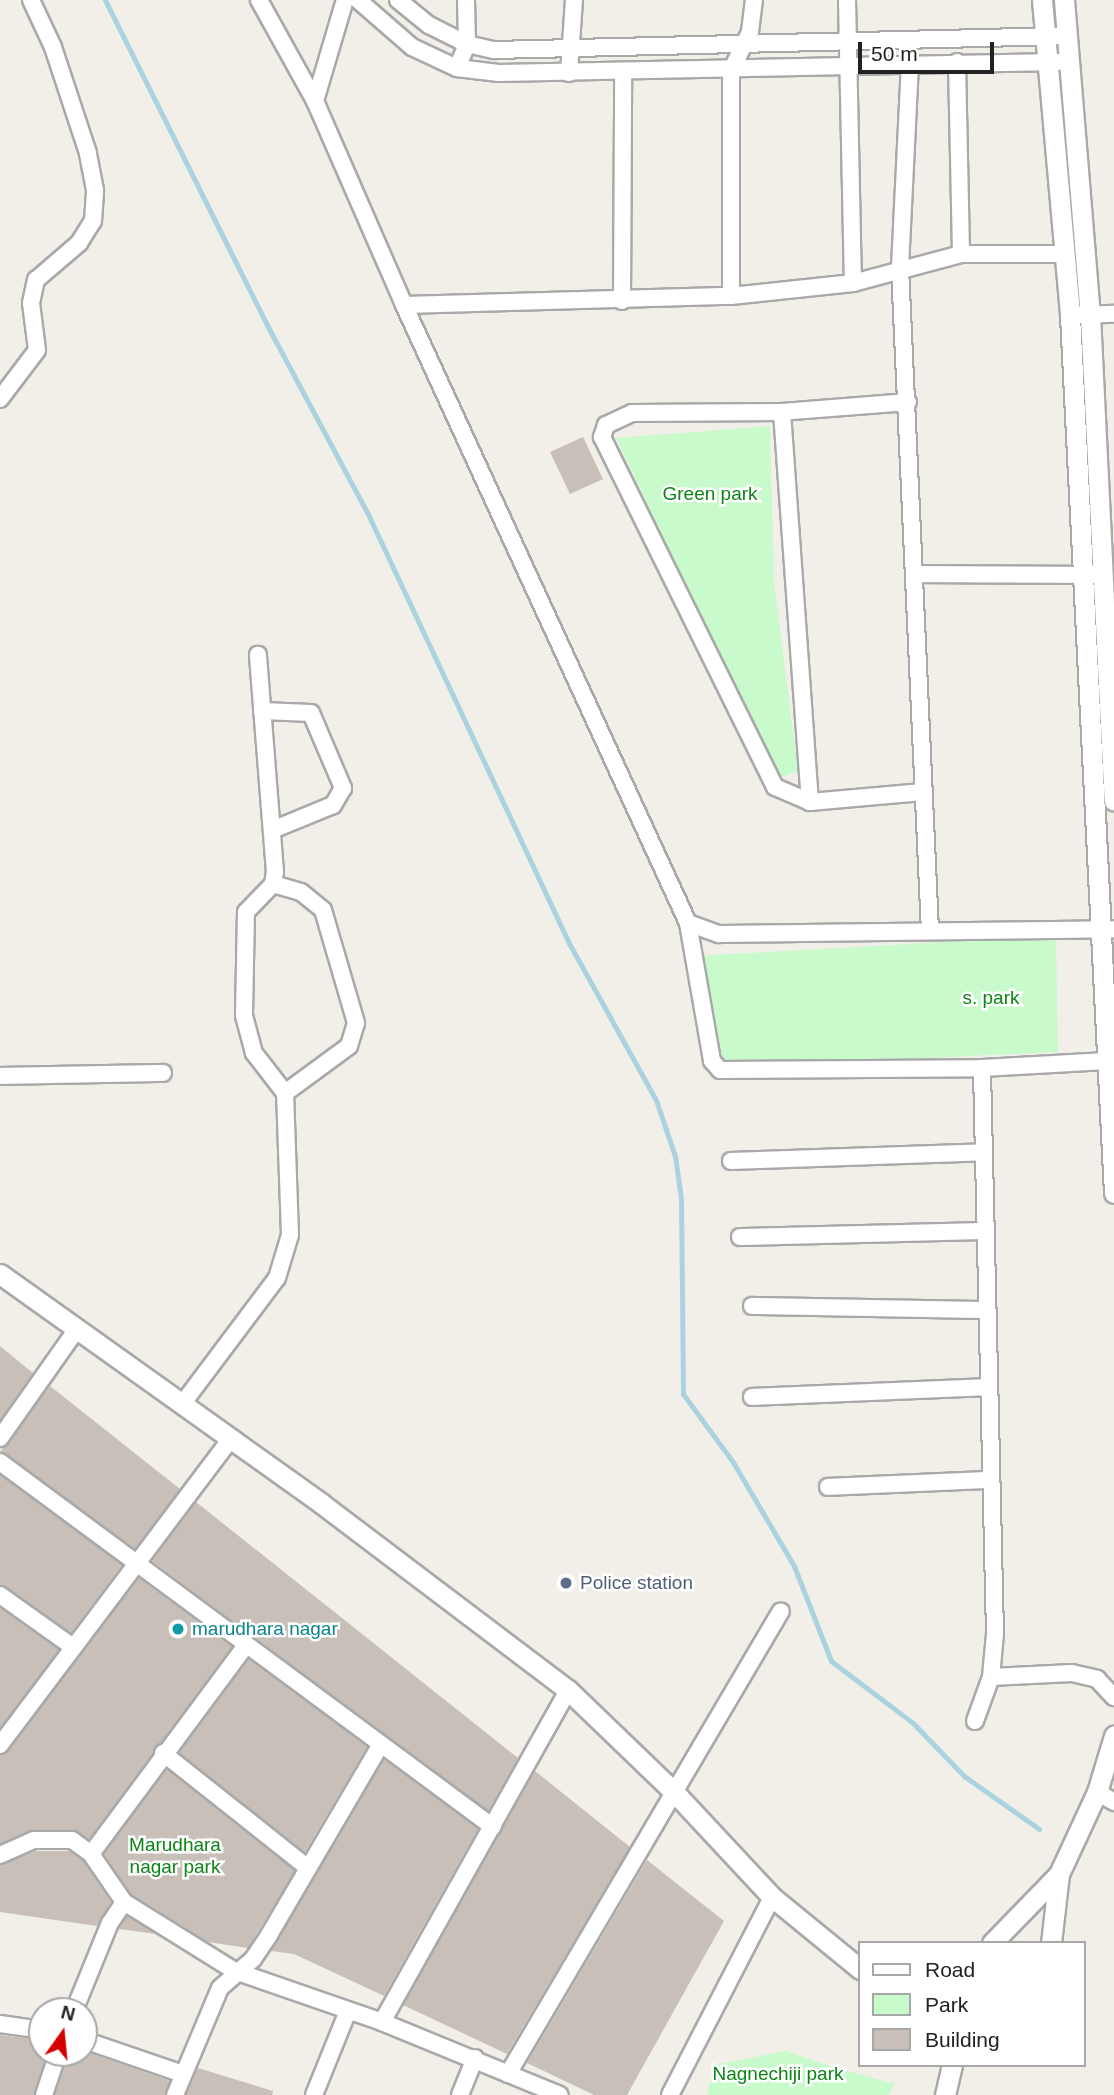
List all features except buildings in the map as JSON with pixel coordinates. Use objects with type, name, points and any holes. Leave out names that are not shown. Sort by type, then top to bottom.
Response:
[{"type":"street","points":[[0,399],[37,350],[31,303],[36,280],[79,243],[93,221],[95,190],[88,153],[53,47],[31,0]]},
{"type":"street","points":[[258,0],[315,101],[404,305],[688,923],[712,1061],[720,1070],[982,1068],[1107,1061]]},
{"type":"street","points":[[315,101],[345,0]]},
{"type":"street","points":[[358,0],[412,47],[457,68],[569,73],[731,71],[850,64],[1067,63]]},
{"type":"street","points":[[398,0],[429,25],[467,44],[494,50],[1064,36]]},
{"type":"street","points":[[457,68],[467,44],[466,0]]},
{"type":"street","points":[[569,73],[574,0]]},
{"type":"street","points":[[732,296],[731,71],[754,20],[754,0]]},
{"type":"street","points":[[847,0],[853,283]]},
{"type":"street","points":[[1042,0],[1042,36],[1061,254],[1070,315],[1082,576],[1107,929],[1107,1061],[1114,1193]]},
{"type":"street","points":[[1065,0],[1064,36],[1090,315],[1114,800]]},
{"type":"street","points":[[957,62],[961,254]]},
{"type":"street","points":[[910,63],[901,268],[930,930]]},
{"type":"street","points":[[622,301],[623,72]]},
{"type":"street","points":[[404,305],[732,296],[853,283],[961,254],[1061,254]]},
{"type":"street","points":[[1070,315],[1114,314]]},
{"type":"street","points":[[908,402],[782,412],[632,413],[606,425],[602,437],[775,787],[810,802],[923,792]]},
{"type":"street","points":[[782,412],[810,802]]},
{"type":"street","points":[[915,574],[1102,575]]},
{"type":"street","points":[[183,1404],[277,1278],[286,1258],[290,1235],[285,1093],[254,1054],[244,1015],[246,912],[273,884],[272,830],[258,655]]},
{"type":"street","points":[[262,711],[311,713],[343,788],[333,805],[272,830]]},
{"type":"street","points":[[273,884],[301,892],[323,910],[356,1023],[349,1046],[285,1093]]},
{"type":"street","points":[[688,923],[719,934],[1107,929]]},
{"type":"street","points":[[975,1721],[991,1677],[995,1633],[982,1068]]},
{"type":"street","points":[[0,1076],[163,1073]]},
{"type":"street","points":[[731,1161],[984,1152]]},
{"type":"street","points":[[740,1237],[985,1231]]},
{"type":"street","points":[[0,1274],[231,1438],[568,1690],[675,1793],[772,1897],[858,1964]]},
{"type":"street","points":[[752,1306],[987,1310]]},
{"type":"street","points":[[0,1438],[77,1329]]},
{"type":"street","points":[[752,1397],[988,1387]]},
{"type":"street","points":[[2,1739],[231,1438]]},
{"type":"street","points":[[0,1462],[493,1827]]},
{"type":"street","points":[[828,1487],[990,1480]]},
{"type":"street","points":[[0,1595],[73,1647]]},
{"type":"street","points":[[508,2074],[781,1611]]},
{"type":"street","points":[[91,1854],[246,1644]]},
{"type":"street","points":[[991,1677],[1072,1672],[1097,1679],[1114,1697]]},
{"type":"street","points":[[383,2022],[568,1690]]},
{"type":"street","points":[[994,1941],[1059,1874],[1106,1797],[1114,1736]]},
{"type":"street","points":[[175,2095],[220,1988],[234,1971],[253,1959],[381,1744]]},
{"type":"street","points":[[163,1753],[308,1868]]},
{"type":"street","points":[[0,1855],[52,1837],[72,1840],[91,1854],[124,1902],[234,1971],[383,2022],[560,2095]]},
{"type":"street","points":[[1051,1941],[1059,1874]]},
{"type":"street","points":[[670,2095],[772,1897]]},
{"type":"street","points":[[80,1997],[110,1923],[124,1902]]},
{"type":"street","points":[[314,2095],[348,2011]]},
{"type":"street","points":[[0,2024],[28,2028]]},
{"type":"street","points":[[98,2045],[183,2074]]},
{"type":"street","points":[[460,2095],[475,2058]]},
{"type":"street","points":[[44,2095],[53,2067]]},
{"type":"street","points":[[944,2095],[951,2067]]},
{"type":"green space","name":"Green park","points":[[770,426],[774,582],[798,771],[783,777],[770,763],[616,438]]},
{"type":"green space","name":"s. park","points":[[1056,936],[1058,1052],[705,1068],[695,956]]},
{"type":"green space","name":"Nagnechiji park","points":[[786,2051],[895,2084],[888,2095],[707,2095],[714,2065]]},
{"type":"waterway","points":[[105,0],[267,325],[367,512],[570,945],[656,1100],[675,1156],[681,1198],[683,1394],[733,1462],[794,1566],[831,1661],[913,1723],[964,1776],[1039,1829]]},
{"type":"place","name":"Police station","points":[[566,1583]]},
{"type":"place","name":"marudhara nagar","points":[[178,1629]]},
{"type":"park label","name":"Marudhara nagar park","points":[[175,1856]]}]
